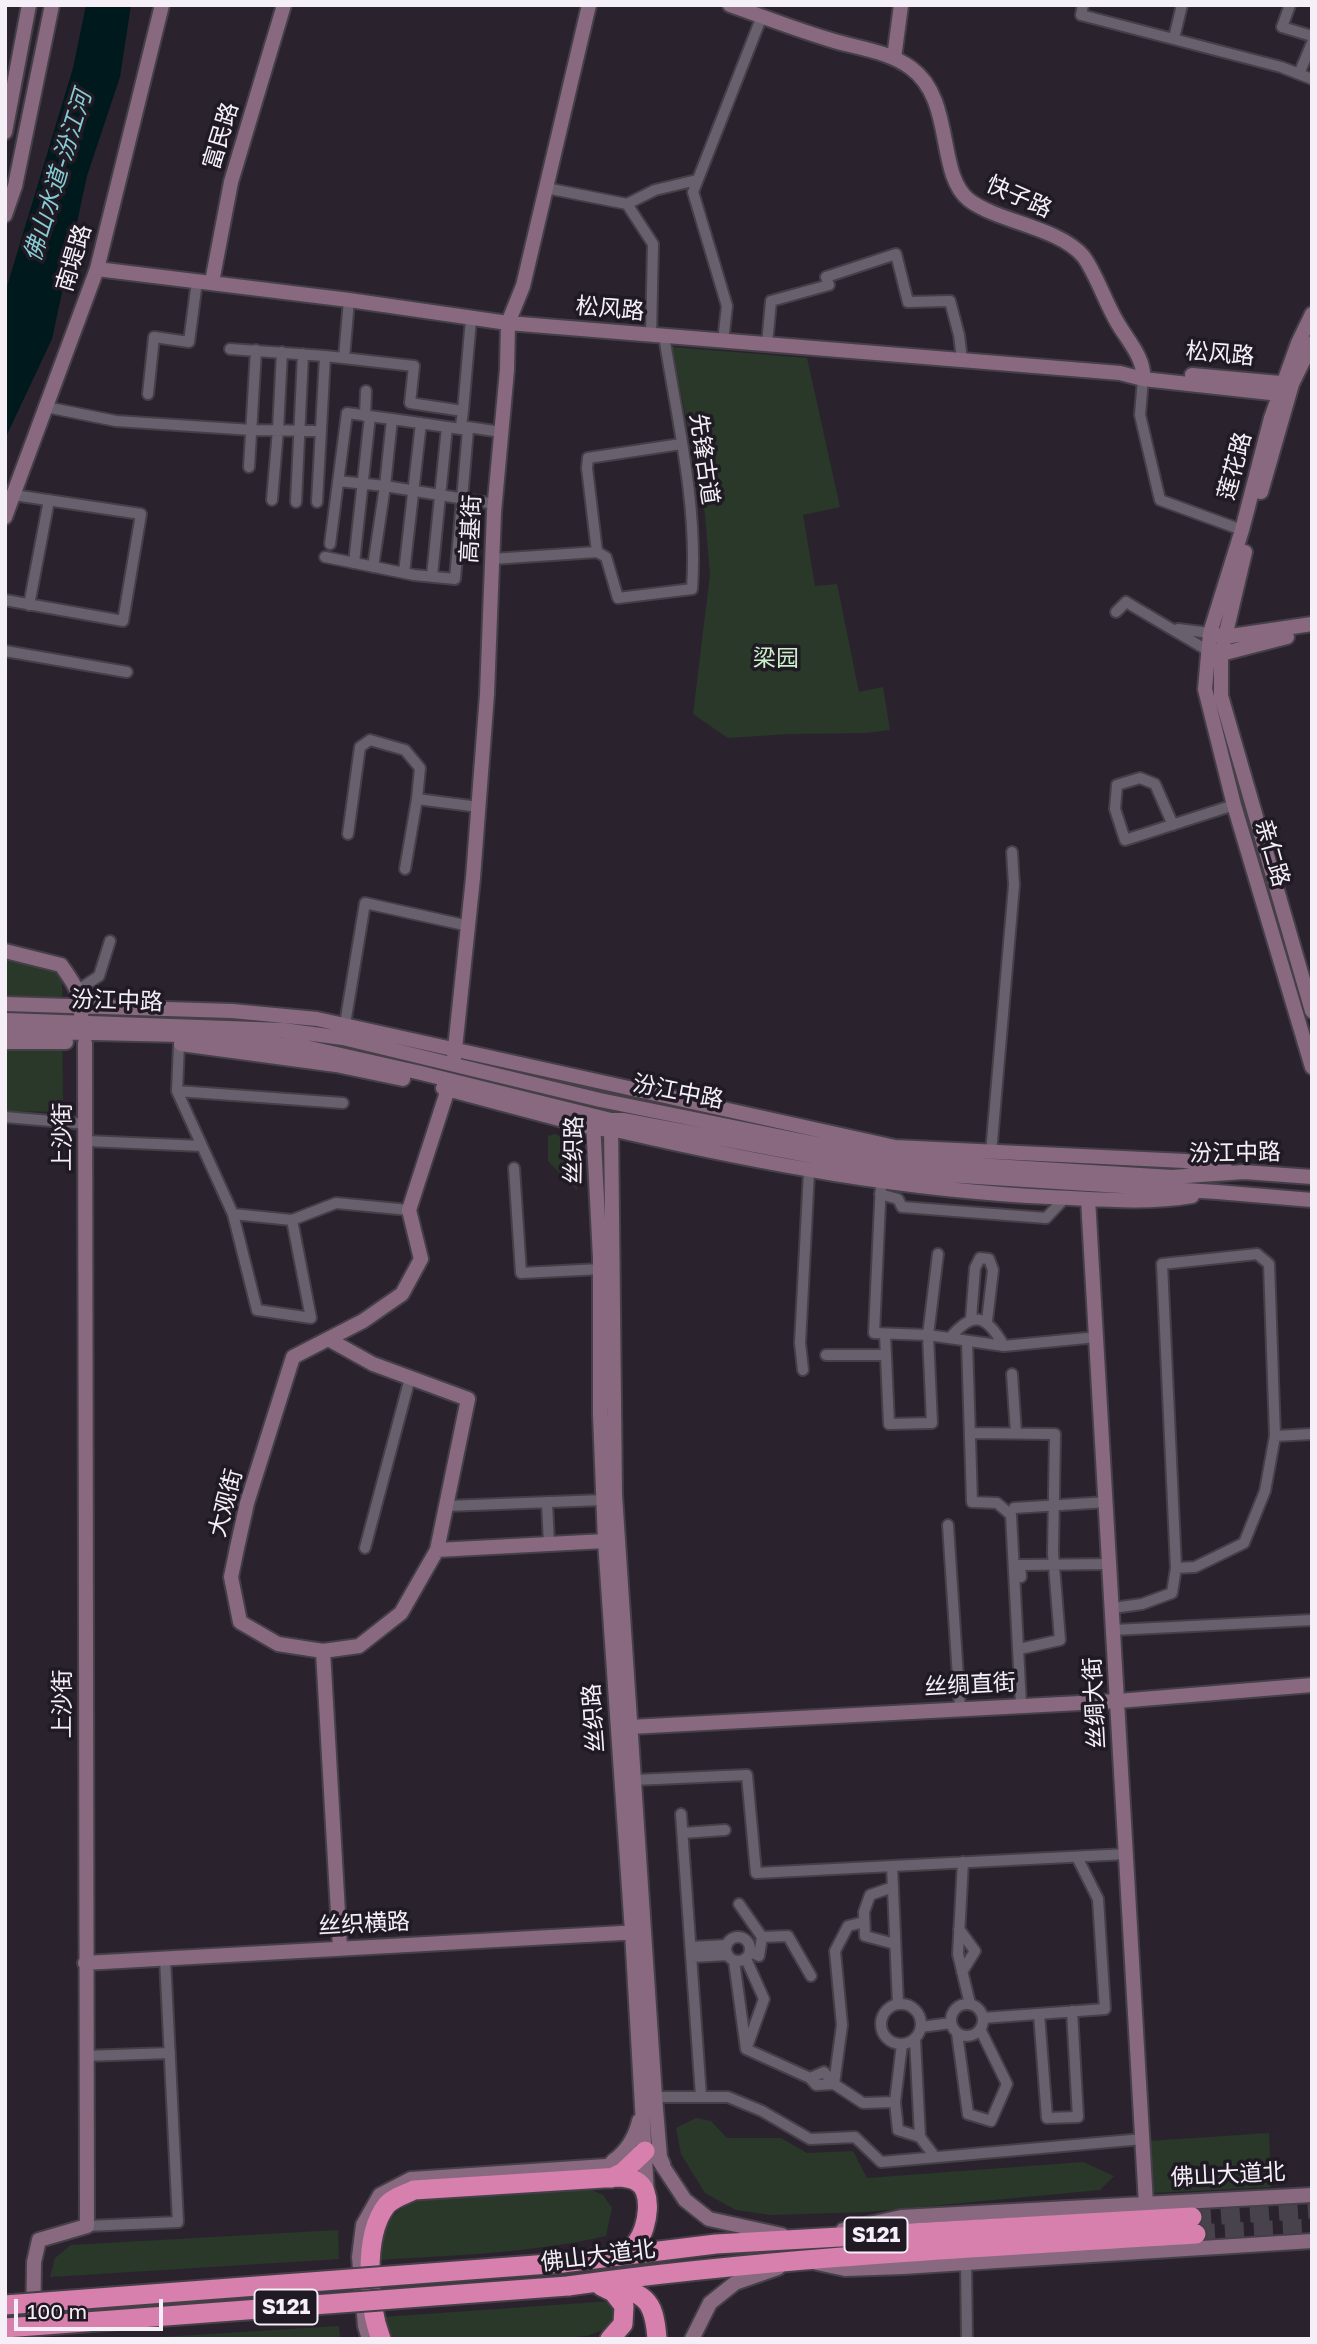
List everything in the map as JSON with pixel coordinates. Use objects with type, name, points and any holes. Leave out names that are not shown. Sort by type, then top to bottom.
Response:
[{"type":"highway","points":[[381,2339],[375,2324],[370,2257],[373,2228],[387,2203],[414,2190],[622,2173],[645,2151]]},
{"type":"highway","points":[[609,2172],[637,2181],[643,2187],[647,2201],[645,2225],[637,2242],[617,2256]]},
{"type":"highway","name":"佛山大道北","points":[[5,2305],[562,2263],[716,2244],[800,2239],[1195,2233]]},
{"type":"highway","name":"佛山大道北","points":[[5,2328],[568,2286],[717,2266],[1195,2233]]},
{"type":"highway","points":[[594,2282],[612,2292],[624,2306],[623,2324],[610,2339]]},
{"type":"highway","points":[[594,2282],[637,2292],[651,2305],[656,2321],[657,2339]]},
{"type":"main road","points":[[5,132],[30,5]]},
{"type":"main road","points":[[5,215],[15,186],[52,5]]},
{"type":"main road","name":"南堤路","points":[[5,517],[97,269],[162,5]]},
{"type":"main road","name":"富民路","points":[[212,282],[230,182],[284,5]]},
{"type":"main road","name":"高基街","points":[[454,1057],[479,807],[495,504],[508,323],[523,286],[589,5]]},
{"type":"main road","name":"快子路","points":[[730,5],[828,40],[894,58],[924,79],[939,109],[953,176],[959,189],[970,200],[1071,246],[1083,257],[1103,298],[1138,355],[1144,374]]},
{"type":"main road","points":[[894,58],[901,5]]},
{"type":"main road","name":"松风路","points":[[97,269],[349,300],[471,320],[1144,374],[1286,389]]},
{"type":"main road","name":"莲花路","points":[[1217,635],[1241,530],[1312,314]]},
{"type":"main road","name":"莲花路","points":[[1217,635],[1237,581],[1286,389],[1312,343]]},
{"type":"main road","points":[[1312,624],[1217,635],[1214,652],[1312,631]]},
{"type":"main road","name":"亲仁路","points":[[1214,652],[1206,695],[1234,805],[1312,1067]]},
{"type":"main road","name":"亲仁路","points":[[1214,652],[1221,696],[1312,1011]]},
{"type":"main road","points":[[5,951],[61,965],[78,990],[83,1026]]},
{"type":"main road","points":[[5,1004],[58,1006],[83,1026],[179,1044],[336,1065],[593,1122]]},
{"type":"main road","points":[[5,1042],[40,1032],[83,1026],[232,1011],[344,1031],[454,1057],[895,1147],[1185,1161],[1244,1172]]},
{"type":"main road","points":[[5,1020],[40,1032]]},
{"type":"main road","name":"汾江中路","points":[[40,1032],[83,1026],[301,1046],[593,1122],[897,1172],[1312,1200]]},
{"type":"main road","name":"上沙街","points":[[83,1026],[87,1141],[87,2226]]},
{"type":"main road","points":[[5,1031],[40,1032]]},
{"type":"main road","name":"汾江中路","points":[[454,1057],[600,1100],[896,1160],[1172,1177],[1244,1172],[1312,1177]]},
{"type":"main road","points":[[409,1210],[448,1089]]},
{"type":"main road","name":"丝织路","points":[[600,1100],[593,1122],[601,1269],[600,1415],[603,1500],[639,1932]]},
{"type":"main road","name":"丝织路","points":[[600,1100],[616,1125],[621,1323],[612,1342],[613,1469],[634,1780],[648,2099]]},
{"type":"main road","points":[[616,1125],[881,1188],[910,1186],[1088,1199],[1172,1200],[1217,1192]]},
{"type":"main road","name":"丝绸大街","points":[[1088,1199],[1146,2204]]},
{"type":"main road","name":"大观街","points":[[409,1210],[421,1259],[402,1294],[363,1321],[293,1357],[247,1503],[231,1577],[240,1622],[278,1644],[323,1651],[359,1646],[401,1613],[437,1550],[468,1399],[410,1378]]},
{"type":"main road","points":[[328,1339],[373,1364],[410,1378]]},
{"type":"main road","points":[[437,1550],[605,1541]]},
{"type":"main road","points":[[323,1651],[340,1948]]},
{"type":"main road","name":"丝绸直街","points":[[630,1727],[1118,1701],[1312,1685]]},
{"type":"main road","name":"丝织横路","points":[[85,1963],[639,1932]]},
{"type":"main road","points":[[647,2201],[645,2151],[654,2111],[648,2099]]},
{"type":"main road","points":[[648,2099],[663,2165]]},
{"type":"main road","points":[[369,2339],[365,2326],[359,2257],[363,2225],[380,2195],[411,2179],[609,2172],[634,2137],[648,2099]]},
{"type":"main road","points":[[645,2151],[656,2156],[685,2200],[709,2219],[800,2239]]},
{"type":"main road","name":"佛山大道北","points":[[800,2239],[901,2217],[1312,2195]]},
{"type":"main road","points":[[33,2339],[34,2262],[39,2240],[87,2226]]},
{"type":"main road","points":[[692,2339],[710,2303],[735,2283],[803,2260],[845,2269],[966,2263],[1195,2233]]},
{"type":"main road","name":"佛山大道北","points":[[1195,2233],[1312,2241]]},
{"type":"street","points":[[1174,38],[1182,5]]},
{"type":"street","points":[[1290,5],[1282,27],[1312,36]]},
{"type":"street","points":[[1082,10],[1281,67],[1312,79]]},
{"type":"street","points":[[723,341],[727,306],[693,192],[762,16]]},
{"type":"street","points":[[1299,74],[1312,43]]},
{"type":"street","points":[[546,188],[627,204],[655,190],[697,180]]},
{"type":"street","name":"先锋古道","points":[[597,552],[606,557],[618,598],[692,589],[695,556],[692,524],[681,444],[658,335],[653,244],[627,204]]},
{"type":"street","points":[[767,344],[771,301],[829,285],[826,276],[896,254],[908,302],[950,301],[962,360]]},
{"type":"street","points":[[148,394],[154,337],[189,342],[197,281]]},
{"type":"street","points":[[344,358],[349,300]]},
{"type":"street","points":[[471,320],[461,426],[501,432]]},
{"type":"street","points":[[230,349],[414,366],[410,403],[463,411]]},
{"type":"street","points":[[249,467],[256,350]]},
{"type":"street","points":[[272,500],[282,352]]},
{"type":"street","points":[[296,502],[303,354]]},
{"type":"street","points":[[317,502],[325,356]]},
{"type":"street","points":[[1144,374],[1140,415],[1160,500],[1241,530]]},
{"type":"street","points":[[354,563],[363,483],[366,391]]},
{"type":"street","points":[[46,407],[116,421],[252,430],[321,431]]},
{"type":"street","points":[[325,557],[404,573],[455,579],[468,430],[347,413],[330,544]]},
{"type":"street","points":[[373,567],[392,419]]},
{"type":"street","points":[[404,573],[421,422]]},
{"type":"street","points":[[432,576],[446,427]]},
{"type":"street","points":[[492,559],[597,552],[588,458],[681,444]]},
{"type":"street","points":[[338,481],[414,489],[495,504]]},
{"type":"street","points":[[5,600],[123,621],[141,514],[13,495]]},
{"type":"street","points":[[29,604],[49,500]]},
{"type":"street","points":[[1116,612],[1126,603],[1214,652]]},
{"type":"street","points":[[1172,628],[1217,635]]},
{"type":"street","points":[[5,652],[127,672]]},
{"type":"street","points":[[348,834],[360,747],[370,740],[404,750],[420,768],[405,869]]},
{"type":"street","points":[[1173,825],[1155,784],[1140,778],[1117,785],[1115,809],[1125,840],[1173,825],[1234,805]]},
{"type":"street","points":[[417,799],[479,807]]},
{"type":"street","points":[[991,1153],[1014,885],[1012,852]]},
{"type":"street","points":[[344,1031],[365,903],[469,926]]},
{"type":"street","points":[[78,990],[99,976],[110,941]]},
{"type":"street","points":[[179,1044],[177,1091],[233,1214],[257,1310],[311,1318],[292,1220]]},
{"type":"street","points":[[177,1091],[343,1103]]},
{"type":"street","points":[[5,1117],[86,1124]]},
{"type":"street","points":[[87,1141],[202,1146]]},
{"type":"street","points":[[514,1168],[521,1273],[601,1269]]},
{"type":"street","points":[[803,1370],[800,1343],[809,1172]]},
{"type":"street","points":[[881,1188],[898,1199],[902,1207],[1046,1218],[1065,1198]]},
{"type":"street","points":[[881,1188],[874,1333],[928,1335],[1004,1346],[1097,1337]]},
{"type":"street","points":[[233,1214],[292,1220],[336,1203],[409,1210]]},
{"type":"street","points":[[885,1334],[889,1424],[932,1423],[928,1335],[938,1254]]},
{"type":"street","points":[[1113,1608],[1142,1604],[1172,1593],[1176,1568],[1162,1264],[1257,1254],[1269,1264],[1275,1436],[1265,1491],[1244,1543],[1195,1567],[1176,1568]]},
{"type":"street","points":[[971,1319],[975,1268],[980,1258],[989,1259],[993,1270],[987,1321]]},
{"type":"street","points":[[950,1338],[962,1323],[971,1319],[987,1321],[1004,1346]]},
{"type":"street","points":[[967,1341],[972,1502],[997,1503],[1011,1515],[1021,1705]]},
{"type":"street","points":[[825,1355],[886,1355]]},
{"type":"street","points":[[1012,1374],[1016,1433]]},
{"type":"street","points":[[365,1548],[410,1378]]},
{"type":"street","points":[[971,1433],[1055,1434],[1054,1564],[1060,1640],[1024,1648]]},
{"type":"street","points":[[1275,1436],[1312,1434]]},
{"type":"street","points":[[446,1506],[603,1500]]},
{"type":"street","points":[[547,1502],[549,1544]]},
{"type":"street","points":[[1014,1508],[1107,1502]]},
{"type":"street","points":[[948,1525],[960,1709]]},
{"type":"street","points":[[1025,1678],[1020,1565],[1110,1564]]},
{"type":"street","points":[[1114,1630],[1312,1620]]},
{"type":"street","points":[[634,1780],[747,1775],[756,1873],[1127,1854]]},
{"type":"street","points":[[681,1814],[701,2096]]},
{"type":"street","points":[[683,1833],[725,1830]]},
{"type":"street","points":[[921,2027],[954,2028],[961,2035],[972,2036],[982,2024],[1040,2014],[1105,2009],[1098,1899],[1077,1857]]},
{"type":"street","points":[[963,1863],[958,1954],[970,2004],[979,2009],[982,2024],[1007,2084],[991,2121],[968,2114],[954,2028],[955,2009],[970,2004]]},
{"type":"street","points":[[892,1866],[898,2004]]},
{"type":"street","points":[[893,1887],[870,1895],[864,1912],[864,1922],[865,1936],[895,1944]]},
{"type":"street","points":[[691,1952],[759,1956],[762,1937],[739,1904]]},
{"type":"street","points":[[834,2084],[842,2025],[835,1951],[848,1926],[864,1922]]},
{"type":"street","points":[[959,1929],[975,1951],[962,1972]]},
{"type":"street","points":[[762,1937],[788,1936],[811,1976]]},
{"type":"street","points":[[737,1954],[746,2049]]},
{"type":"street","points":[[737,1954],[764,1999],[746,2049]]},
{"type":"street","points":[[87,2226],[178,2222],[165,1958]]},
{"type":"street","points":[[915,2039],[902,2044],[889,2040],[882,2029],[883,2015],[892,2006],[904,2004],[915,2009],[919,2015],[921,2027],[915,2039],[920,2137],[935,2157]]},
{"type":"street","points":[[1040,2014],[1047,2118],[1078,2117],[1072,2011]]},
{"type":"street","points":[[902,2044],[895,2102],[898,2130],[920,2137]]},
{"type":"street","points":[[746,2049],[810,2078],[824,2072],[834,2084],[863,2103],[895,2102]]},
{"type":"street","points":[[85,2056],[170,2053]]},
{"type":"street","points":[[648,2099],[728,2097],[786,2123],[810,2139],[855,2137],[881,2162],[1143,2139]]},
{"type":"street","points":[[966,2263],[967,2339]]},
{"type":"green space","name":"梁园","points":[[672,347],[807,358],[840,507],[803,515],[815,586],[837,584],[859,692],[883,687],[890,730],[728,738],[693,714],[710,575],[705,514]]},
{"type":"green space","points":[[5,958],[62,972],[63,1112],[5,1111]]},
{"type":"green space","points":[[555,1134],[568,1139],[575,1164],[577,1190],[548,1161],[548,1136]]},
{"type":"green space","points":[[696,2118],[711,2121],[727,2138],[781,2138],[807,2153],[853,2151],[867,2178],[1083,2162],[1114,2176],[1100,2190],[867,2212],[771,2215],[736,2210],[705,2193],[681,2154],[676,2128]]},
{"type":"green space","points":[[1269,2133],[1271,2187],[1153,2193],[1149,2141]]},
{"type":"green space","points":[[583,2186],[603,2195],[612,2208],[606,2236],[522,2250],[380,2260],[388,2224],[399,2211],[416,2199]]},
{"type":"green space","points":[[338,2230],[339,2259],[50,2277],[55,2258],[71,2245]]},
{"type":"green space","points":[[611,2301],[618,2314],[608,2328],[587,2336],[547,2339],[392,2339],[388,2335],[383,2317]]},
{"type":"green space","points":[[339,2326],[340,2339],[127,2339]]},
{"type":"water","name":"佛山水道-汾江河","points":[[86,5],[131,5],[120,77],[87,176],[52,339],[5,439],[5,293],[73,68]]},
{"type":"tunnel","points":[[1192,2217],[1312,2209]]},
{"type":"tunnel","points":[[1196,2234],[1312,2228]]}]
